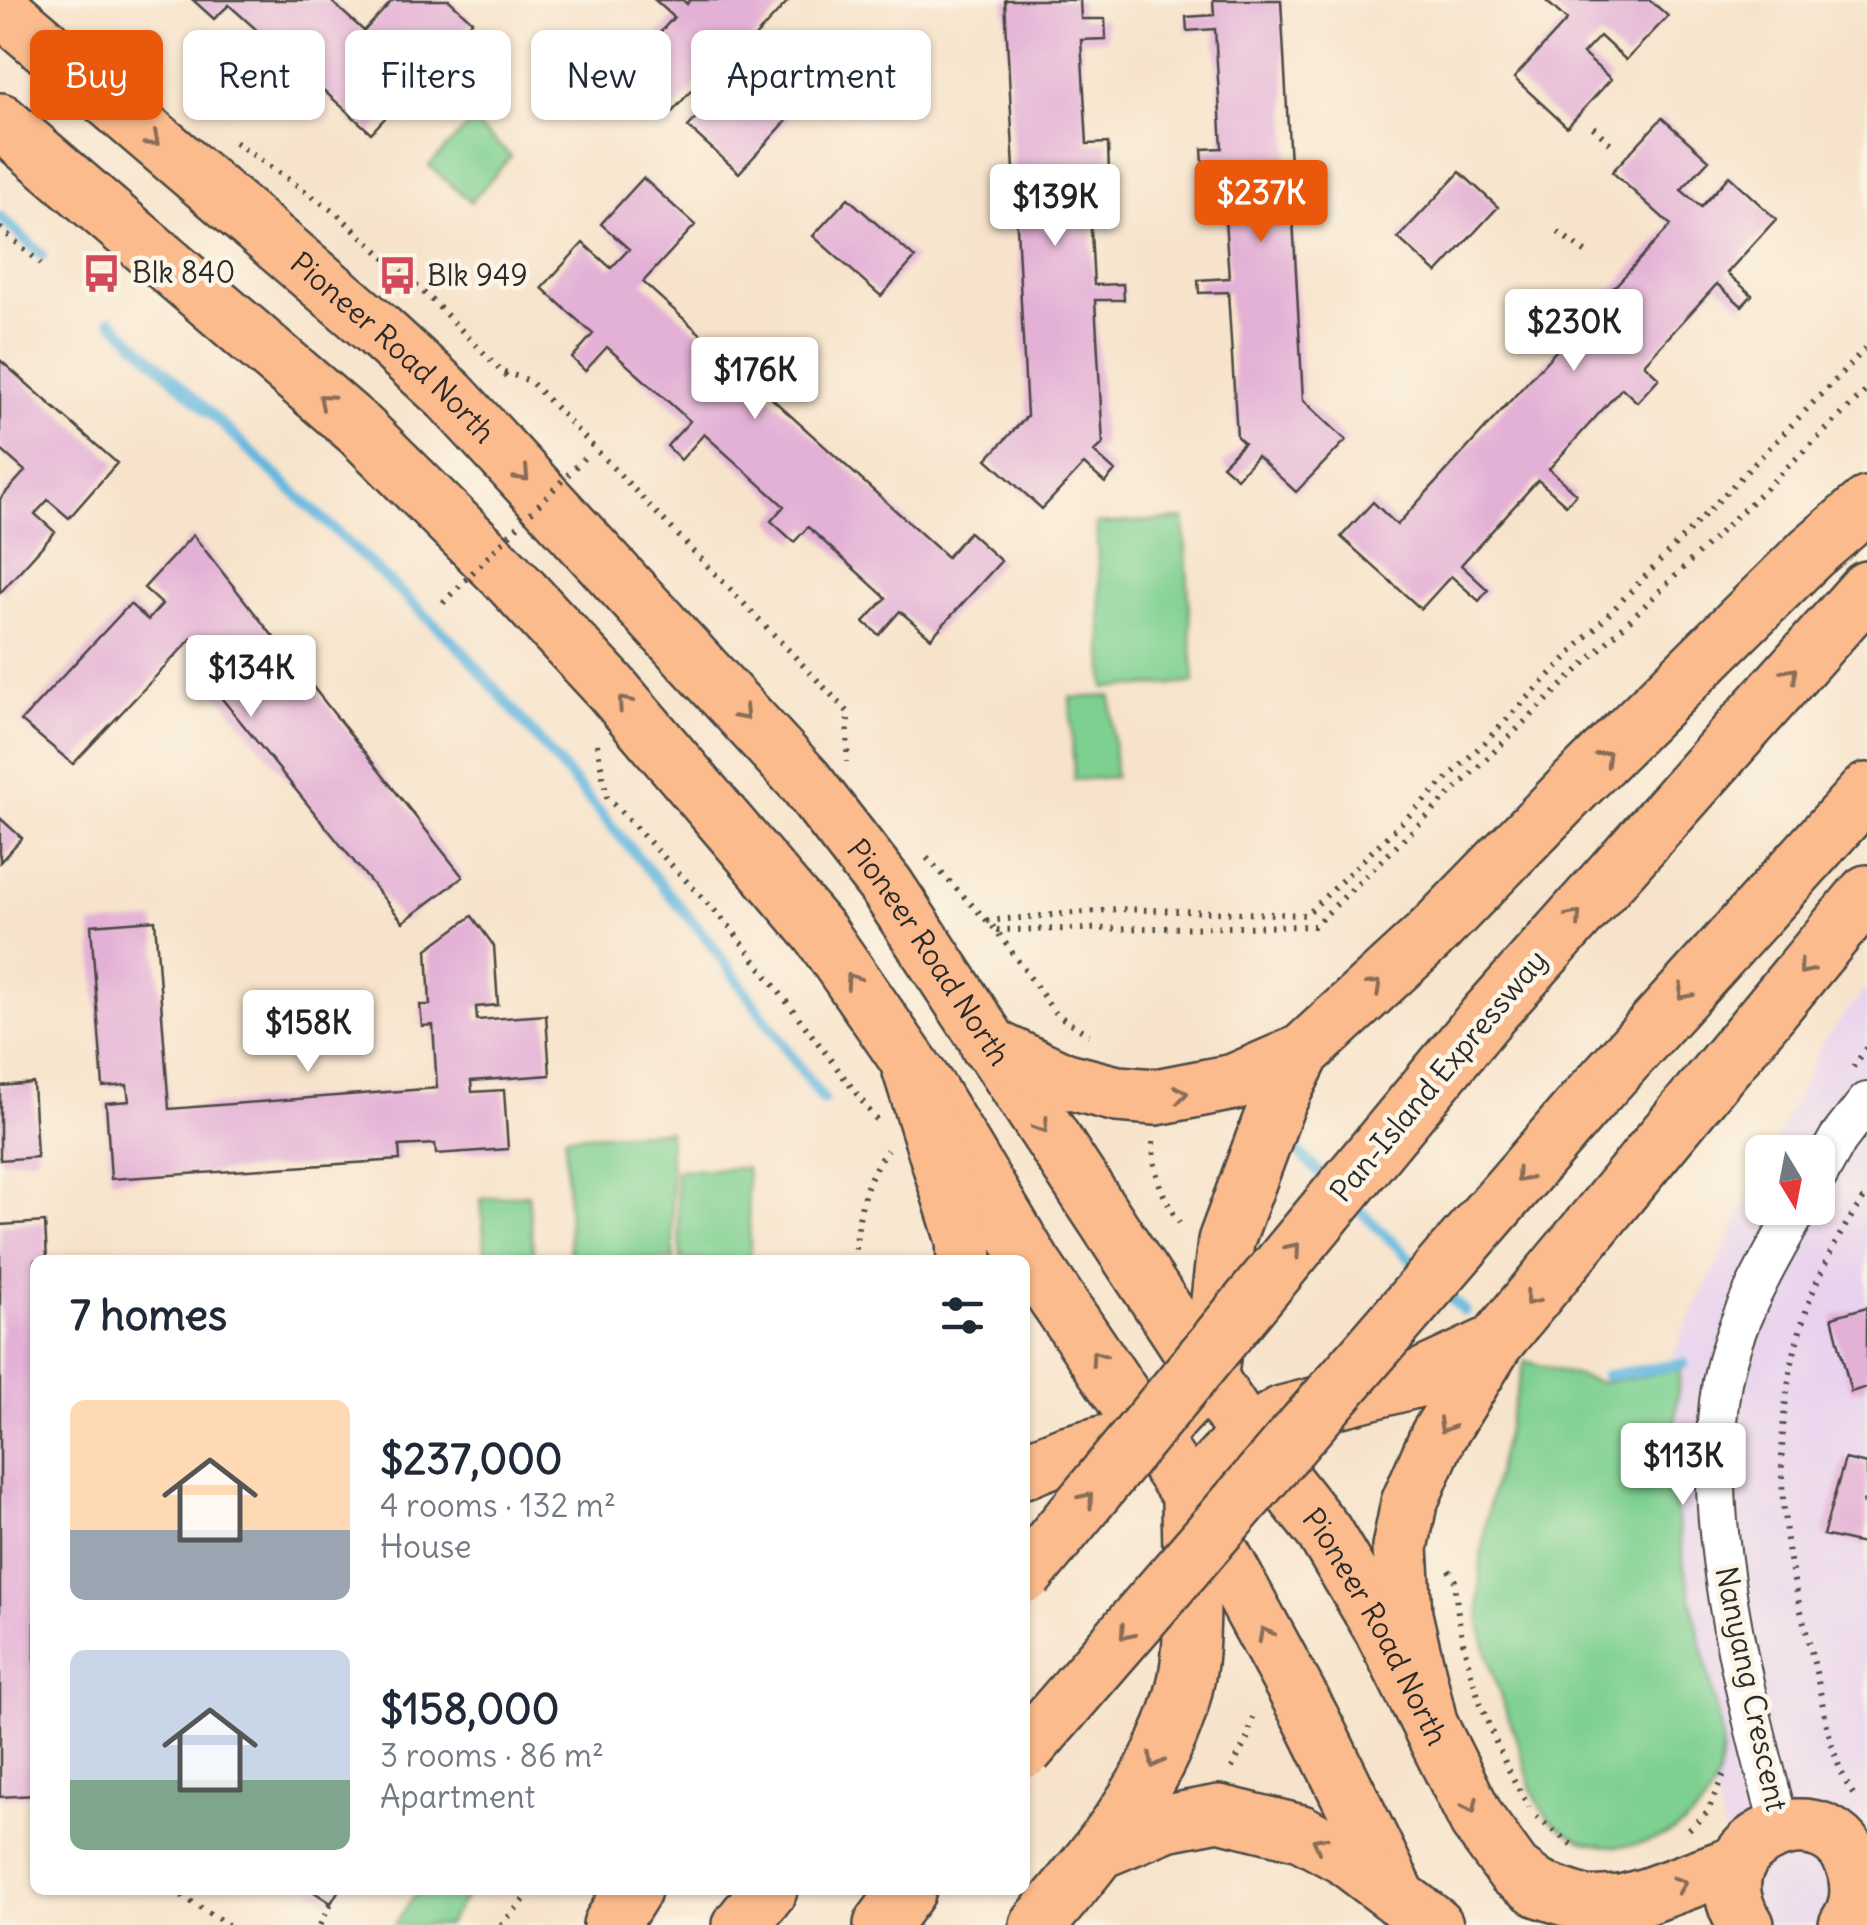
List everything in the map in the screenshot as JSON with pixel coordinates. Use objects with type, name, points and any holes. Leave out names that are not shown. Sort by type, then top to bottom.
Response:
[{"type":"main road","name":"Pioneer Road North","points":[[0,7],[450,396],[804,780],[887,887],[1247,1435],[1324,1532],[1382,1629],[1477,1820],[1514,1871],[1539,1889],[1587,1905],[1622,1903],[1738,1862]]},
{"type":"main road","points":[[0,122],[360,430],[612,688],[820,933],[930,1092],[1027,1255]]},
{"type":"main road","points":[[988,1045],[1063,1080],[1118,1094],[1156,1097],[1234,1082],[1303,1052],[1428,937],[1574,787],[1867,504]]},
{"type":"main road","name":"Pan-Island Expressway","points":[[1030,1568],[1486,1016],[1867,589]]},
{"type":"main road","points":[[1030,1744],[1586,1102],[1867,791]]},
{"type":"main road","points":[[1428,1718],[1404,1616],[1400,1548],[1409,1503],[1438,1436],[1495,1343],[1867,892]]},
{"type":"main road","points":[[1030,1468],[1110,1442],[1152,1437],[1210,1375],[1226,1241],[1277,1104],[1303,1052]]},
{"type":"main road","points":[[908,1061],[964,1240],[964,1255]]},
{"type":"main road","points":[[1030,1261],[1190,1495],[1417,1911]]},
{"type":"main road","points":[[1038,1925],[1101,1850],[1141,1788],[1172,1728],[1188,1668],[1193,1608],[1190,1495],[1247,1435],[1282,1414],[1415,1380],[1495,1343]]},
{"type":"main road","points":[[1101,1850],[1166,1823],[1220,1813],[1301,1833],[1344,1857],[1417,1911]]},
{"type":"main road","points":[[1746,1925],[1737,1912],[1733,1888],[1738,1862],[1748,1847],[1780,1828],[1808,1827],[1834,1838],[1852,1859],[1858,1886],[1853,1920]]},
{"type":"main road","points":[[612,1925],[630,1895]]},
{"type":"main road","points":[[741,1925],[764,1895]]},
{"type":"main road","points":[[882,1925],[904,1895]]},
{"type":"street","points":[[1835,1144],[1867,1102]]},
{"type":"street","name":"Nanyang Crescent","points":[[1780,1828],[1726,1586],[1715,1486],[1715,1445],[1722,1380],[1735,1337],[1762,1273],[1789,1225]]},
{"type":"path","points":[[1593,127],[1614,146]]},
{"type":"path","points":[[230,139],[336,213],[433,301],[509,379]]},
{"type":"path","points":[[0,228],[41,264]]},
{"type":"path","points":[[1558,232],[1589,256]]},
{"type":"path","points":[[987,921],[1118,909],[1306,915],[1486,742],[1867,347]]},
{"type":"path","points":[[501,371],[530,380],[848,712],[847,778]]},
{"type":"path","points":[[996,930],[1314,926],[1867,390]]},
{"type":"path","points":[[443,603],[588,454]]},
{"type":"path","points":[[596,736],[607,797],[729,926],[884,1130]]},
{"type":"path","points":[[856,1255],[859,1205],[871,1172],[894,1141]]},
{"type":"path","points":[[1859,1798],[1851,1792],[1837,1758],[1791,1564],[1780,1462],[1785,1389],[1807,1302],[1840,1230],[1867,1194]]},
{"type":"path","points":[[181,1895],[228,1925]]},
{"type":"path","points":[[501,1925],[528,1895]]},
{"type":"path","points":[[320,1925],[331,1903]]},
{"type":"shaded area","points":[[1867,987],[1867,1925],[1747,1925],[1635,1464],[1668,1365],[1745,1204],[1745,1225],[1835,1225],[1835,1135],[1778,1135],[1824,1040]]},
{"type":"green space","points":[[472,121],[511,156],[471,202],[429,166]]},
{"type":"green space","points":[[1184,519],[1194,683],[1105,688],[1096,524]]},
{"type":"green space","points":[[1111,696],[1115,777],[1074,780],[1070,698]]},
{"type":"green space","points":[[669,1131],[674,1255],[570,1255],[565,1136]]},
{"type":"green space","points":[[746,1168],[751,1255],[681,1255],[675,1170]]},
{"type":"green space","points":[[528,1194],[534,1255],[486,1255],[481,1199]]},
{"type":"green space","points":[[1525,1361],[1602,1383],[1680,1369],[1671,1468],[1684,1566],[1722,1735],[1721,1752],[1717,1777],[1707,1801],[1692,1819],[1650,1841],[1626,1846],[1580,1840],[1543,1811],[1531,1787],[1488,1657],[1479,1608],[1483,1545],[1494,1483]]},
{"type":"green space","points":[[415,1895],[466,1895],[447,1925],[394,1925]]},
{"type":"building","points":[[193,0],[330,0],[363,30],[345,30],[345,110],[325,92],[325,30],[257,30],[229,5],[214,19]]},
{"type":"building","points":[[393,0],[449,0],[472,21],[464,30],[365,30]]},
{"type":"building","points":[[655,0],[683,0],[687,4],[690,0],[789,0],[761,30],[691,30],[691,91],[672,112],[671,30],[662,30],[674,17]]},
{"type":"building","points":[[1005,0],[1080,0],[1081,19],[1105,19],[1106,39],[1081,40],[1087,144],[1108,143],[1109,175],[1088,177],[1094,285],[1123,284],[1124,300],[1095,300],[1103,444],[1094,452],[1115,471],[1105,483],[1084,464],[1042,509],[987,459],[1027,416]]},
{"type":"building","points":[[1213,0],[1281,0],[1303,400],[1346,440],[1296,492],[1257,456],[1237,478],[1222,465],[1244,443],[1237,437],[1228,292],[1199,293],[1198,280],[1229,278],[1222,176],[1204,178],[1202,149],[1222,148],[1215,29],[1187,31],[1186,17],[1214,15]]},
{"type":"building","points":[[1545,0],[1650,0],[1668,16],[1626,60],[1600,36],[1583,54],[1611,79],[1567,127],[1514,78],[1567,20]]},
{"type":"building","points":[[1662,118],[1709,160],[1681,190],[1701,207],[1729,176],[1776,219],[1727,273],[1752,295],[1742,306],[1717,284],[1644,364],[1659,378],[1637,402],[1622,388],[1549,469],[1576,494],[1566,505],[1538,480],[1461,565],[1488,590],[1479,601],[1451,576],[1421,609],[1341,537],[1373,502],[1397,525],[1671,225],[1612,172]]},
{"type":"building","points":[[357,120],[383,120],[371,133]]},
{"type":"building","points":[[695,120],[787,120],[739,173],[688,127]]},
{"type":"building","points":[[1460,172],[1498,207],[1437,273],[1398,238]]},
{"type":"building","points":[[643,178],[695,225],[643,282],[947,557],[969,532],[1001,561],[931,638],[900,611],[879,635],[864,622],[886,598],[808,527],[794,542],[771,521],[784,506],[704,434],[681,460],[667,446],[690,421],[607,347],[585,371],[572,358],[593,334],[542,288],[583,243],[611,268],[629,249],[601,224]]},
{"type":"building","points":[[848,198],[915,258],[881,296],[813,236]]},
{"type":"building","points":[[0,360],[117,463],[69,518],[48,500],[35,514],[55,532],[0,593],[0,499],[25,471],[0,449]]},
{"type":"building","points":[[193,535],[463,877],[403,922],[206,679],[218,668],[192,638],[73,764],[21,721],[130,604],[148,620],[162,604],[144,588]]},
{"type":"building","points":[[0,818],[22,838],[0,862]]},
{"type":"building","points":[[472,916],[494,946],[498,1005],[476,1007],[477,1020],[546,1015],[550,1075],[471,1081],[472,1092],[504,1090],[508,1149],[436,1154],[435,1144],[399,1146],[400,1160],[111,1179],[106,1103],[129,1101],[127,1085],[103,1087],[91,925],[155,920],[169,1109],[437,1088],[433,1025],[422,1026],[420,1005],[430,1005],[427,949]]},
{"type":"building","points":[[33,1083],[37,1157],[0,1160],[0,1086]]},
{"type":"building","points":[[45,1222],[47,1255],[30,1255],[30,1795],[0,1797],[0,1225]]},
{"type":"building","points":[[1867,1307],[1867,1387],[1851,1392],[1832,1317]]},
{"type":"building","points":[[1845,1459],[1867,1464],[1867,1545],[1823,1535]]},
{"type":"building","points":[[319,1895],[336,1895],[331,1903]]},
{"type":"waterway","points":[[0,217],[42,255]]},
{"type":"waterway","points":[[111,320],[461,649],[710,942],[823,1100]]},
{"type":"waterway","points":[[1292,1146],[1331,1184]]},
{"type":"waterway","points":[[1352,1203],[1422,1270]]},
{"type":"waterway","points":[[1442,1290],[1464,1311]]},
{"type":"waterway","points":[[1606,1376],[1683,1364]]},
{"type":"place","name":"Blk 840","points":[[102,273]]},
{"type":"place","name":"Blk 949","points":[[397,276]]}]
